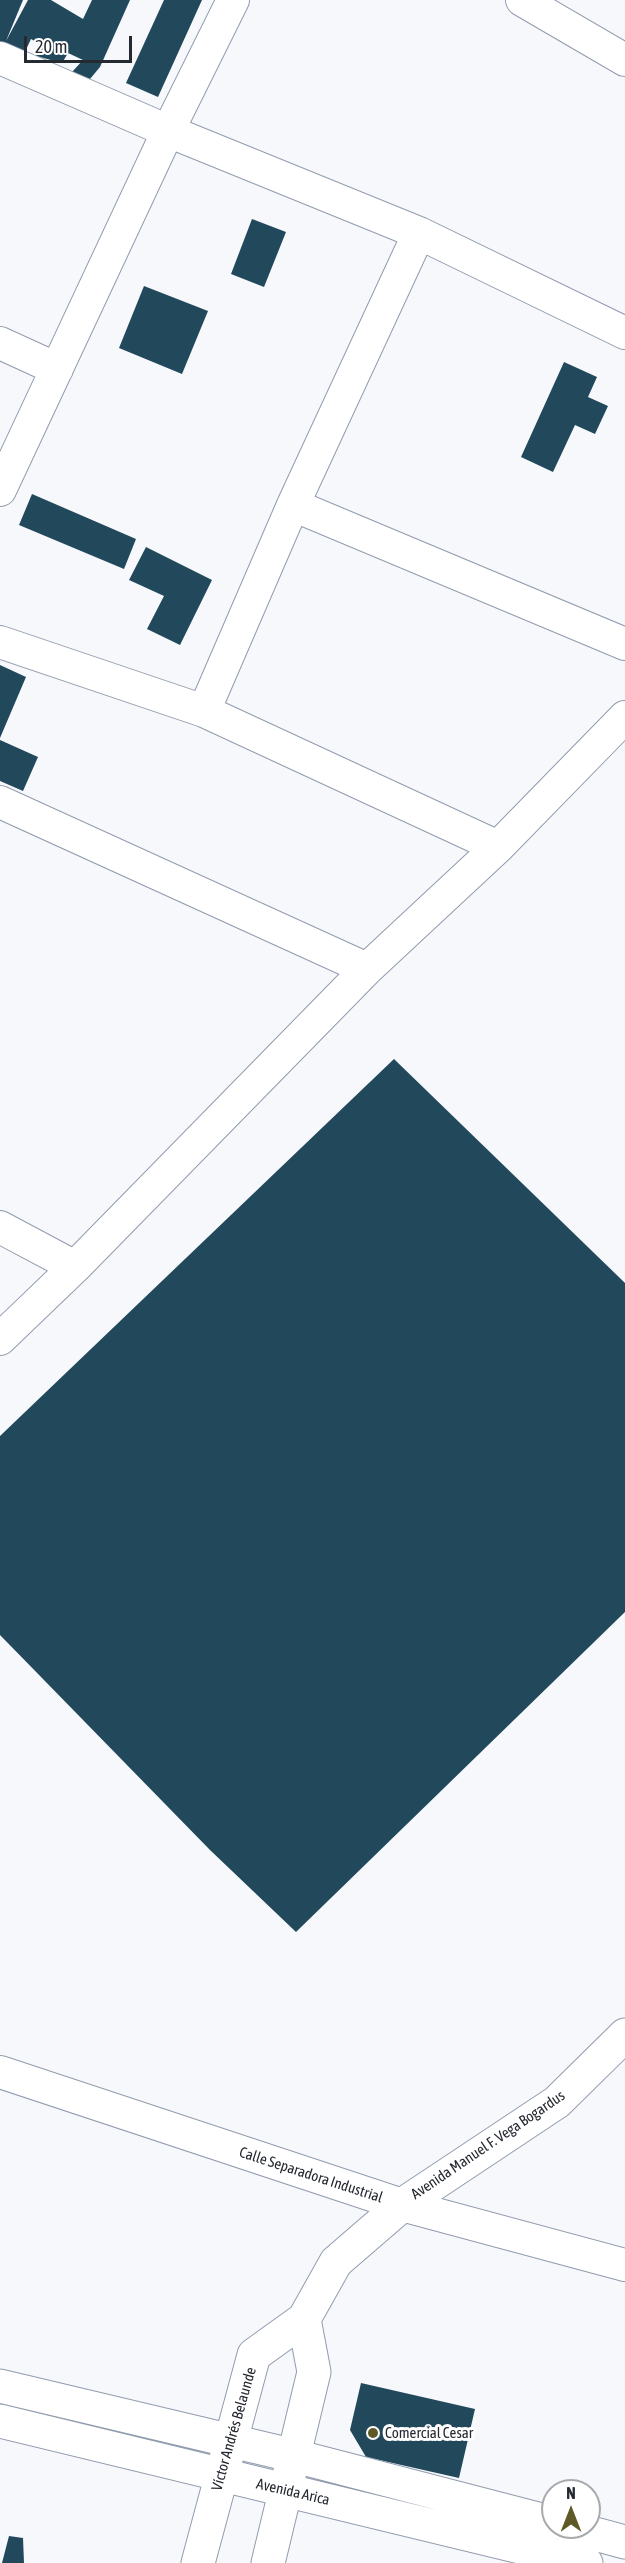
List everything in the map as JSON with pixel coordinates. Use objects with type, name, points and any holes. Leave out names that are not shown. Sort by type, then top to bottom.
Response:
[{"type":"street","points":[[0,490],[168,131],[234,0]]},
{"type":"street","points":[[522,0],[625,60]]},
{"type":"street","points":[[0,58],[168,131],[419,233],[625,333]]},
{"type":"street","points":[[204,711],[293,505],[419,233]]},
{"type":"street","points":[[0,343],[57,369]]},
{"type":"street","points":[[293,505],[625,644]]},
{"type":"street","points":[[0,642],[204,711],[498,847]]},
{"type":"street","points":[[0,1339],[75,1267],[367,969],[498,847],[625,717]]},
{"type":"street","points":[[0,802],[367,969]]},
{"type":"street","points":[[0,1227],[75,1267]]},
{"type":"street","name":"Avenida Manuel F. Vega Bogardus","points":[[402,2205],[557,2102],[625,2035]]},
{"type":"street","name":"Calle Separadora Industrial","points":[[0,2072],[402,2205],[625,2265]]},
{"type":"street","name":"Víctor Andrés Belaunde","points":[[198,2563],[254,2355],[304,2319],[336,2262],[402,2205]]},
{"type":"street","points":[[268,2563],[314,2372],[304,2319]]},
{"type":"street","points":[[0,2386],[295,2456],[541,2520]]},
{"type":"street","name":"Avenida Arica","points":[[0,2421],[586,2563]]},
{"type":"street","points":[[601,2536],[625,2542]]},
{"type":"building","points":[[0,0],[23,0],[6,41],[28,0],[51,0],[83,19],[92,0],[130,0],[100,67],[90,79],[72,72],[83,60],[68,53],[62,63],[36,56],[40,44],[31,39],[24,54],[0,42]]},
{"type":"building","points":[[164,0],[202,0],[158,97],[126,83]]},
{"type":"building","points":[[252,219],[286,232],[264,287],[231,274]]},
{"type":"building","points":[[144,286],[208,311],[182,374],[119,348]]},
{"type":"building","points":[[564,362],[597,377],[588,397],[608,406],[595,434],[575,425],[553,472],[521,457]]},
{"type":"building","points":[[32,494],[136,539],[124,569],[19,525]]},
{"type":"building","points":[[146,547],[212,580],[180,645],[147,629],[164,596],[129,580]]},
{"type":"building","points":[[0,665],[26,677],[0,738]]},
{"type":"building","points":[[0,740],[38,757],[23,791],[0,781]]},
{"type":"building","points":[[394,1059],[625,1283],[625,1612],[296,1932],[210,1850],[0,1635],[0,1436]]},
{"type":"building","points":[[361,2383],[475,2409],[459,2478],[366,2457],[350,2430]]},
{"type":"building","points":[[9,2536],[23,2538],[24,2563],[2,2563]]},
{"type":"place","name":"Comercial Cesar","points":[[373,2433]]}]
